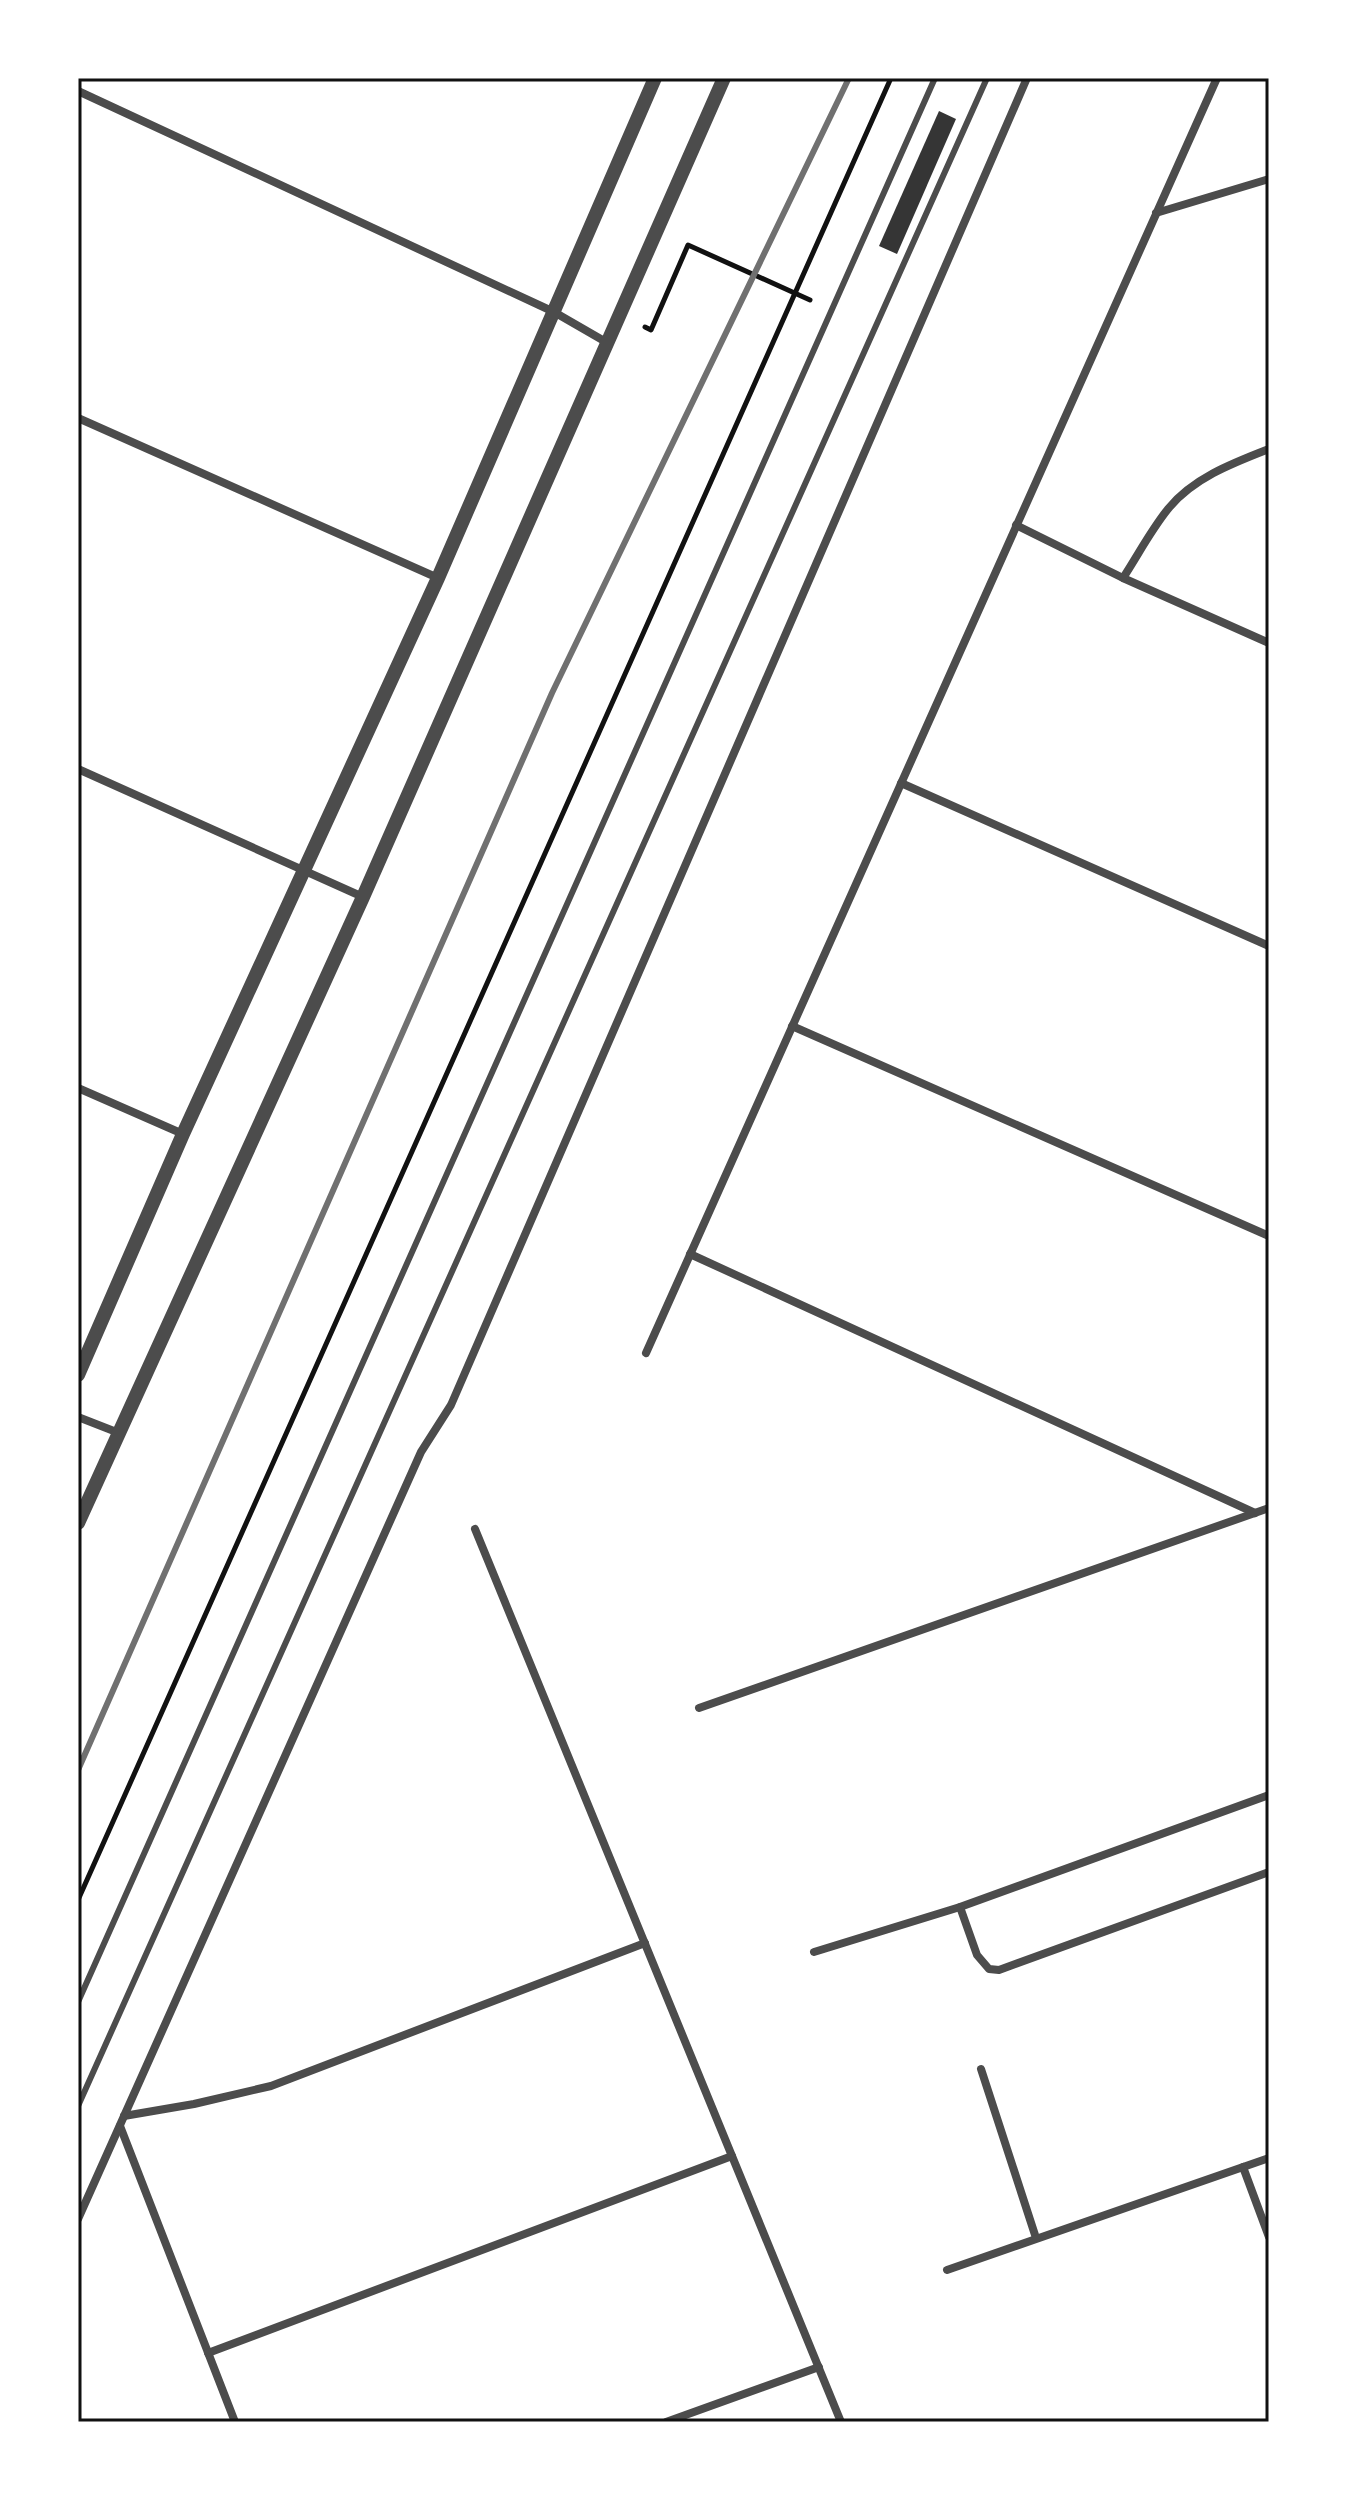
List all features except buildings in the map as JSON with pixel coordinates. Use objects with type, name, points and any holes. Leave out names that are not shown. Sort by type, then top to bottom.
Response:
[{"type":"street","points":[[78,1375],[183,1134],[438,578],[655,78]]},
{"type":"street","points":[[78,1523],[363,897],[724,78]]},
{"type":"street","points":[[78,2219],[421,1452],[451,1405],[1027,78]]},
{"type":"street","points":[[646,1353],[1217,78]]},
{"type":"street","points":[[78,91],[554,312],[606,342]]},
{"type":"street","points":[[1156,213],[1269,179]]},
{"type":"street","points":[[78,418],[438,578]]},
{"type":"street","points":[[1123,578],[1169,509],[1196,484],[1233,463],[1269,449]]},
{"type":"street","points":[[1016,525],[1123,578],[1269,643]]},
{"type":"street","points":[[78,769],[363,897]]},
{"type":"street","points":[[901,783],[1269,946]]},
{"type":"street","points":[[792,1026],[1269,1236]]},
{"type":"street","points":[[78,1088],[183,1134]]},
{"type":"street","points":[[690,1254],[1255,1513]]},
{"type":"street","points":[[78,1417],[119,1433]]},
{"type":"street","points":[[699,1708],[1269,1508]]},
{"type":"street","points":[[475,1529],[841,2422]]},
{"type":"street","points":[[814,1952],[960,1907],[1269,1795]]},
{"type":"street","points":[[960,1907],[982,1963],[989,1969],[1011,1966],[1269,1872]]},
{"type":"street","points":[[124,2116],[271,2086],[645,1943]]},
{"type":"street","points":[[981,2069],[1036,2238]]},
{"type":"street","points":[[120,2126],[235,2422]]},
{"type":"street","points":[[208,2353],[732,2156]]},
{"type":"street","points":[[947,2270],[1269,2158]]},
{"type":"street","points":[[1243,2167],[1269,2237]]},
{"type":"street","points":[[666,2422],[819,2367]]},
{"type":"lane","points":[[78,2002],[935,78]]},
{"type":"lane","points":[[78,2106],[987,78]]},
{"type":"path","points":[[78,1900],[891,78]]},
{"type":"path","points":[[651,330],[688,245],[812,301]]},
{"type":"railway","points":[[78,1770],[552,693],[849,78]]}]
